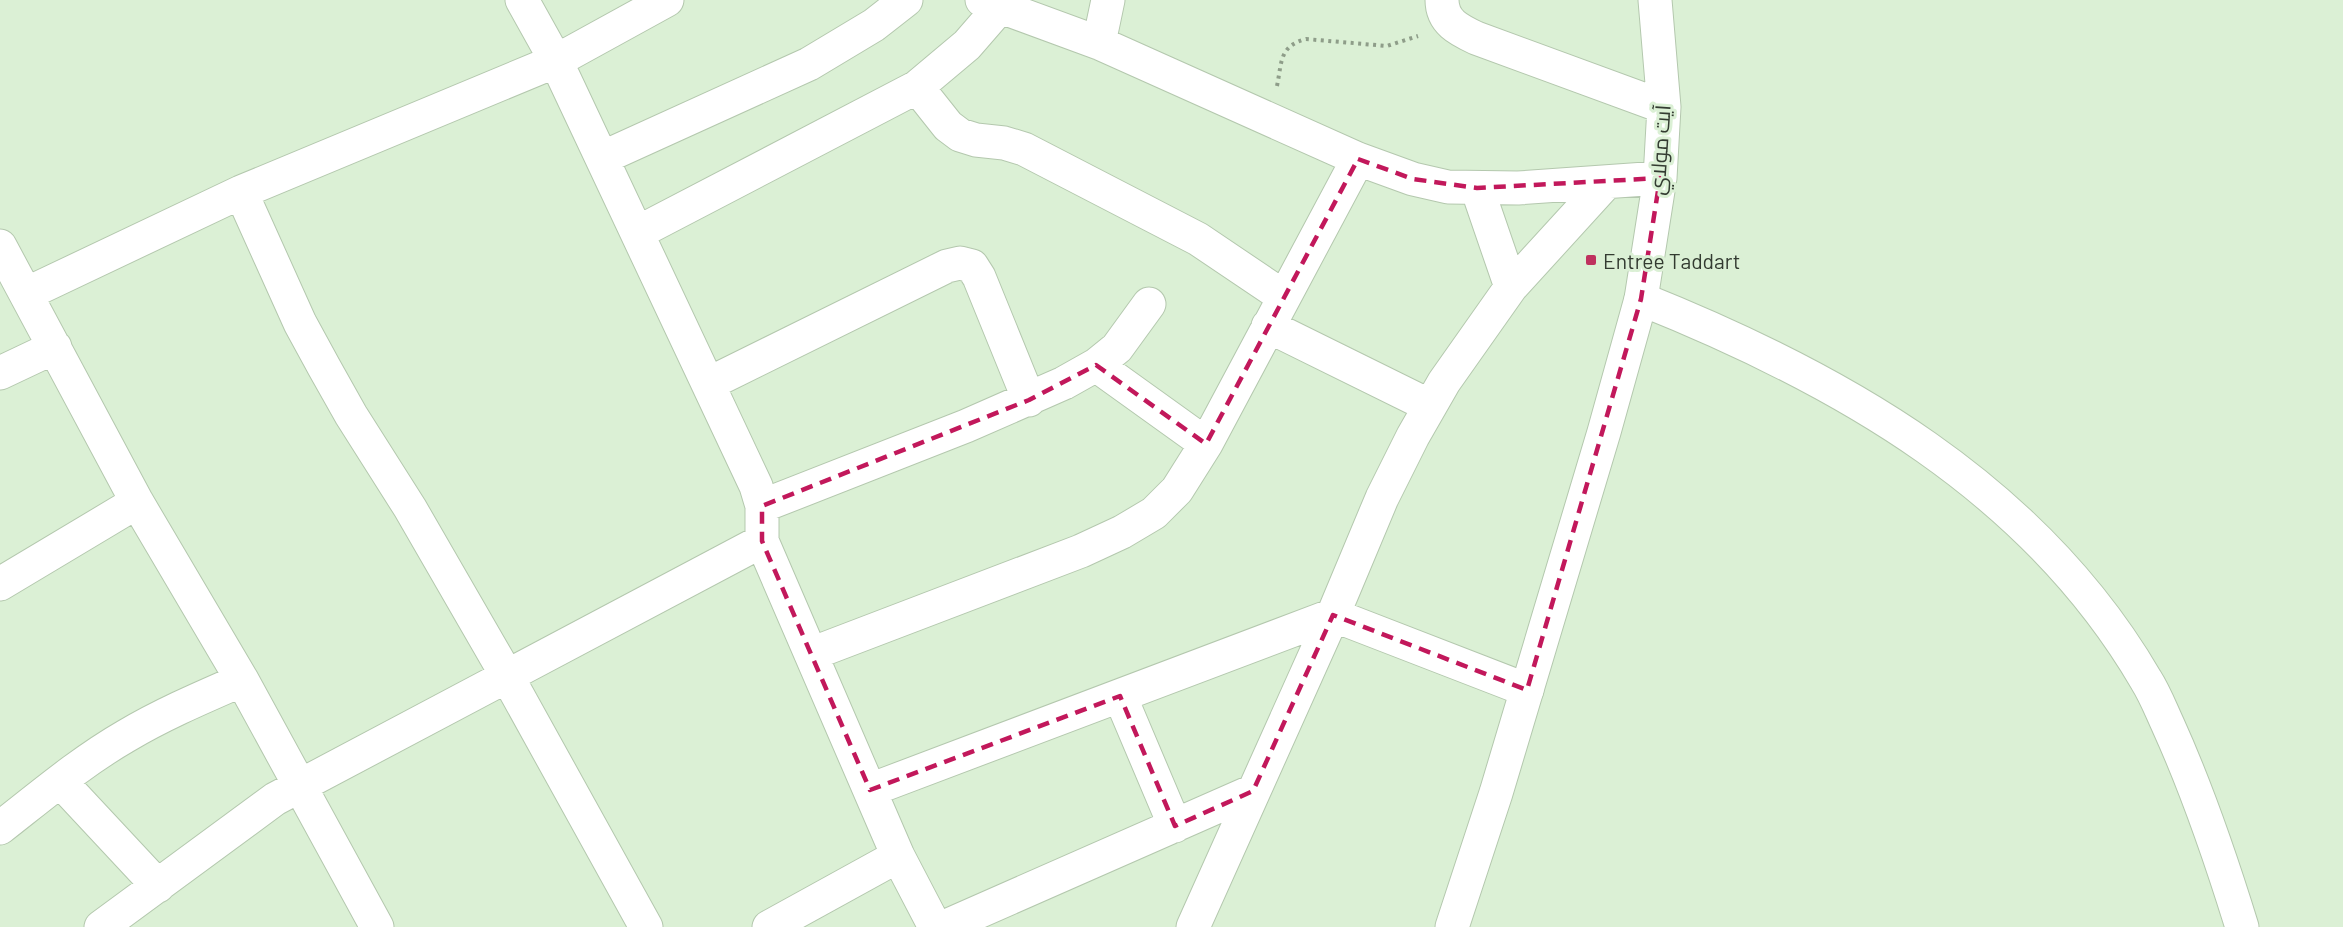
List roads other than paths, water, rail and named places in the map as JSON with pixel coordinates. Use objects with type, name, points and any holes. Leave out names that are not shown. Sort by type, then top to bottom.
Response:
[{"type":"street","points":[[522,0],[556,61],[756,486],[762,506],[762,541],[898,856],[935,927]]},
{"type":"street","points":[[26,294],[241,192],[556,61],[668,0]]},
{"type":"street","points":[[602,158],[809,64],[874,25],[906,0]]},
{"type":"street","points":[[1099,43],[1108,0]]},
{"type":"street","name":"آيت مولاي","points":[[1452,927],[1465,892],[1527,690],[1641,299],[1660,178],[1664,107],[1655,0]]},
{"type":"street","points":[[637,233],[917,87],[967,45],[991,3],[1099,43],[1358,159],[1425,182],[1448,187],[1477,189],[1605,184],[1660,178]]},
{"type":"street","points":[[1444,9],[1457,29],[1476,38],[1664,107]]},
{"type":"street","points":[[917,87],[948,126],[960,135],[1024,149],[1198,239],[1284,297]]},
{"type":"street","points":[[811,654],[1081,551],[1122,532],[1154,513],[1177,490],[1206,444],[1358,159]]},
{"type":"street","points":[[1193,927],[1333,615],[1382,498],[1430,406],[1444,382],[1512,287],[1605,184]]},
{"type":"street","points":[[1477,189],[1512,287]]},
{"type":"street","points":[[241,192],[300,323],[319,358],[507,676],[646,927]]},
{"type":"street","points":[[0,246],[137,502],[242,680],[377,927]]},
{"type":"street","points":[[708,384],[947,266],[960,263],[972,266],[979,277],[1029,400]]},
{"type":"street","points":[[1641,299],[1698,322],[1842,392],[1903,431],[1982,488],[2043,544],[2101,610],[2147,681],[2184,761],[2219,853],[2242,927]]},
{"type":"street","points":[[762,506],[1029,400],[1096,365],[1117,348],[1149,304]]},
{"type":"street","points":[[1268,326],[1430,406]]},
{"type":"street","points":[[0,373],[55,348]]},
{"type":"street","points":[[1096,365],[1206,444]]},
{"type":"street","points":[[0,584],[137,502]]},
{"type":"street","points":[[101,927],[249,817],[300,785],[762,541]]},
{"type":"street","points":[[870,790],[1333,615],[1527,690]]},
{"type":"street","points":[[0,828],[60,781],[125,736],[178,708],[242,680]]},
{"type":"street","points":[[1120,696],[1175,826]]},
{"type":"street","points":[[60,781],[158,886]]},
{"type":"street","points":[[944,927],[1253,791]]},
{"type":"street","points":[[769,927],[898,856]]},
{"type":"place","name":"Entree Taddart","points":[[1591,260]]}]
